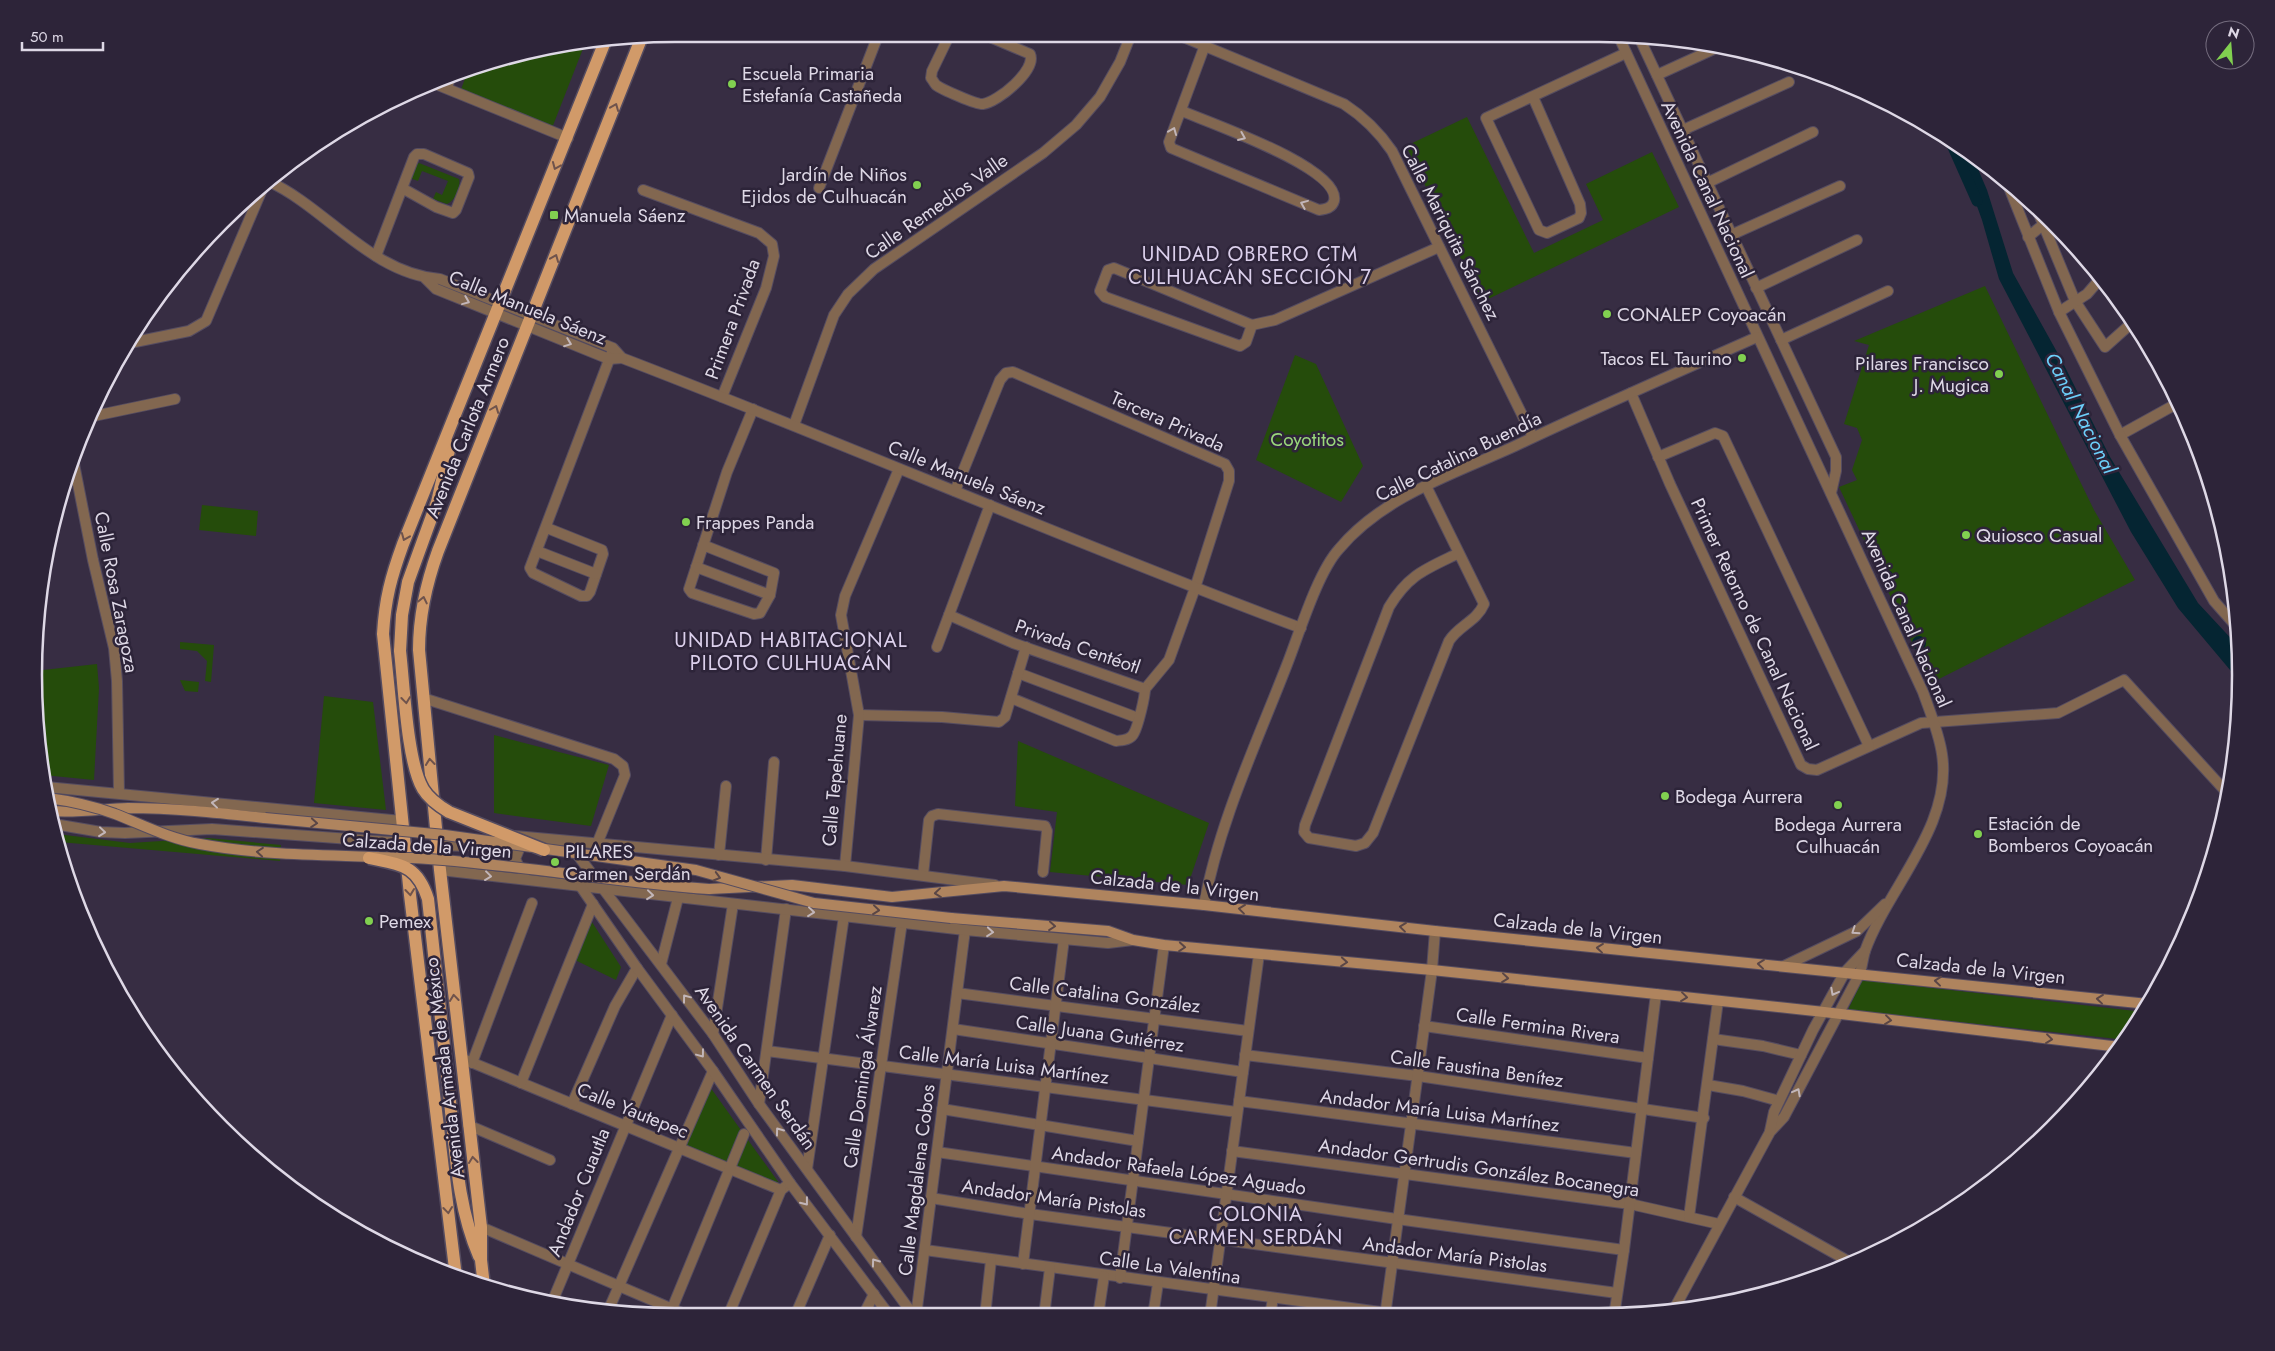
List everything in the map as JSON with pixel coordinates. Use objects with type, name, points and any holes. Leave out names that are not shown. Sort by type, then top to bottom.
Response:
[{"type":"main road","name":"Avenida Carlota Armero","points":[[438,845],[419,650],[419,625],[429,577],[639,44]]},
{"type":"main road","name":"Avenida Carlota Armero","points":[[404,844],[383,634],[385,602],[403,544],[497,308],[568,138],[603,47]]},
{"type":"main road","points":[[459,405],[436,502],[413,562],[402,614],[400,651],[413,761],[424,790],[440,807],[544,850]]},
{"type":"main road","name":"Calzada de la Virgen","points":[[55,799],[112,813],[162,834],[198,844],[299,855],[412,858],[709,889],[792,885],[892,898],[1004,886],[1204,905],[1435,931],[2141,1003]]},
{"type":"main road","name":"Calzada de la Virgen","points":[[58,811],[91,812],[126,808],[183,810],[445,835],[696,870],[814,903],[951,918],[1108,931],[1134,940],[1164,945],[1432,970],[1824,1012],[2112,1047]]},
{"type":"main road","name":"Avenida Armada de México","points":[[404,844],[455,1268]]},
{"type":"main road","name":"Avenida Armada de México","points":[[438,845],[466,1060],[468,1125],[481,1227],[483,1278]]},
{"type":"main road","points":[[369,858],[396,864],[416,874],[423,884],[428,900],[460,1193],[472,1240],[481,1260]]},
{"type":"street","points":[[819,188],[875,42]]},
{"type":"street","points":[[946,42],[932,71],[932,78],[936,85],[980,105],[989,103],[1021,79],[1030,67],[1032,59],[1030,54],[1002,42]]},
{"type":"street","name":"Calle Remedios Valle","points":[[794,425],[834,315],[848,294],[874,269],[1043,153],[1076,126],[1100,97],[1120,62],[1128,42]]},
{"type":"street","name":"Calle Mariquita Sánchez","points":[[1197,42],[1334,98],[1363,117],[1392,151],[1533,437]]},
{"type":"street","name":"Avenida Canal Nacional","points":[[1622,43],[1923,692],[1934,721],[1942,754],[1943,772],[1940,796],[1930,828],[1912,864],[1891,898],[1865,951],[1860,973],[1839,1014],[1784,1117],[1770,1132]]},
{"type":"street","name":"Avenida Canal Nacional","points":[[1643,44],[1836,457],[1836,471],[1831,493]]},
{"type":"street","points":[[1182,111],[1296,160],[1319,175],[1331,188],[1335,196],[1334,204],[1319,210],[1171,148],[1169,142],[1205,45]]},
{"type":"street","points":[[1533,96],[1580,204],[1581,213],[1579,218],[1547,233],[1539,230],[1486,118],[1533,96],[1626,53]]},
{"type":"street","points":[[1658,75],[1708,53]]},
{"type":"street","points":[[1683,130],[1789,82]]},
{"type":"street","points":[[446,87],[568,138]]},
{"type":"street","points":[[1707,183],[1813,132]]},
{"type":"street","points":[[376,256],[402,188],[417,154],[424,154],[468,173],[470,177],[456,210],[453,212],[436,207],[402,188]]},
{"type":"street","name":"Calle Manuela Sáenz","points":[[276,185],[294,194],[376,256],[425,278],[440,279],[497,308]]},
{"type":"street","points":[[1731,236],[1840,186]]},
{"type":"street","name":"Primera Privada","points":[[643,190],[758,233],[772,244],[774,256],[766,288],[722,397]]},
{"type":"street","points":[[2012,196],[2059,312],[2120,434],[2214,601],[2229,619]]},
{"type":"street","points":[[139,340],[189,330],[206,320],[257,201]]},
{"type":"street","points":[[2028,237],[2044,225]]},
{"type":"street","points":[[2049,230],[2076,301],[2106,347],[2128,327]]},
{"type":"street","points":[[1756,288],[1857,240]]},
{"type":"street","points":[[1252,325],[1246,342],[1240,346],[1105,297],[1100,291],[1108,270],[1114,268],[1252,325],[1275,320],[1439,247]]},
{"type":"street","name":"Calle Manuela Sáenz","points":[[425,278],[436,289],[497,308],[609,359],[622,358],[794,425],[1195,588],[1301,628]]},
{"type":"street","points":[[436,289],[440,279]]},
{"type":"street","points":[[2059,312],[2087,294],[2096,283]]},
{"type":"street","points":[[1781,340],[1888,291]]},
{"type":"street","name":"Calle Manuela Sáenz","points":[[529,321],[613,348],[622,358]]},
{"type":"street","name":"Calle Catalina Buendía","points":[[1204,905],[1210,871],[1221,838],[1301,628],[1328,564],[1338,549],[1357,531],[1388,507],[1426,486],[1757,337]]},
{"type":"street","points":[[547,528],[602,550],[604,554],[587,596],[581,596],[533,573],[530,568],[547,528],[613,348]]},
{"type":"street","name":"Tercera Privada","points":[[954,491],[1000,380],[1006,373],[1013,372],[1224,464],[1229,470],[1229,481],[1195,588]]},
{"type":"street","name":"Primer Retorno de Canal Nacional","points":[[1630,394],[1802,765],[1808,769],[1817,770],[1921,723],[2058,713],[2124,680],[2222,786]]},
{"type":"street","points":[[99,415],[175,399]]},
{"type":"street","points":[[2120,434],[2172,406]]},
{"type":"street","points":[[704,545],[774,573],[770,595],[764,609],[760,613],[754,614],[692,593],[689,589],[727,472],[752,409]]},
{"type":"street","points":[[1658,457],[1715,433],[1723,436],[1869,746]]},
{"type":"street","name":"Calle Tepehuane","points":[[845,866],[860,714],[841,615],[846,596],[899,469]]},
{"type":"street","name":"Calle Rosa Zaragoza","points":[[76,473],[93,560],[114,648],[117,681],[119,793]]},
{"type":"street","points":[[1426,486],[1437,507],[1484,604],[1481,611],[1454,631],[1449,641],[1373,834],[1365,842],[1356,846],[1310,838],[1304,832],[1305,825],[1389,607],[1398,592],[1420,571],[1459,553]]},
{"type":"street","points":[[937,647],[990,505]]},
{"type":"street","points":[[537,551],[596,574]]},
{"type":"street","points":[[696,567],[770,595]]},
{"type":"street","name":"Privada Centéotl","points":[[949,615],[1026,647],[1145,689],[1169,660],[1195,588]]},
{"type":"street","points":[[860,714],[942,717],[999,722],[1004,717],[1011,698],[1026,647]]},
{"type":"street","points":[[1018,673],[1138,718]]},
{"type":"street","points":[[1011,698],[1116,741],[1127,740],[1134,734],[1145,696],[1145,689]]},
{"type":"street","points":[[424,698],[614,759],[623,766],[625,775],[597,844]]},
{"type":"street","points":[[766,860],[774,762]]},
{"type":"street","points":[[719,855],[726,786]]},
{"type":"street","name":"Calzada de la Virgen","points":[[53,788],[402,821]]},
{"type":"street","points":[[923,875],[929,820],[932,816],[938,814],[1045,826],[1047,831],[1043,872]]},
{"type":"street","points":[[61,825],[109,832],[212,829],[404,844]]},
{"type":"street","name":"Calzada de la Virgen","points":[[438,845],[465,846],[508,836],[531,837],[845,866],[1004,886]]},
{"type":"street","points":[[531,837],[522,842],[515,859],[519,868],[539,882]]},
{"type":"street","name":"Avenida Carmen Serdán","points":[[567,841],[713,1034],[759,1104],[909,1308]]},
{"type":"street","name":"Calzada de la Virgen","points":[[440,870],[965,930],[1108,942],[1134,940]]},
{"type":"street","name":"Avenida Carmen Serdán","points":[[581,887],[637,968],[713,1071],[790,1183],[884,1308]]},
{"type":"street","points":[[661,964],[678,898]]},
{"type":"street","points":[[1784,966],[1857,931],[1891,898]]},
{"type":"street","points":[[466,1060],[532,903]]},
{"type":"street","points":[[521,1083],[593,904]]},
{"type":"street","points":[[713,1034],[733,904]]},
{"type":"street","points":[[759,1104],[786,910]]},
{"type":"street","points":[[807,1169],[844,916]]},
{"type":"street","name":"Calle Dominga Álvarez","points":[[856,1237],[902,922]]},
{"type":"street","name":"Calle Magdalena Cobos","points":[[916,1308],[965,930]]},
{"type":"street","points":[[1386,1308],[1432,970],[1435,931]]},
{"type":"street","points":[[1023,1264],[1064,939]]},
{"type":"street","points":[[1120,1278],[1164,945]]},
{"type":"street","name":"Avenida Canal Nacional","points":[[1770,1132],[1774,1112],[1801,1055],[1845,972],[1865,951]]},
{"type":"street","points":[[1211,1308],[1258,954]]},
{"type":"street","points":[[572,1104],[615,1006],[637,968]]},
{"type":"street","name":"Calle Catalina González","points":[[957,993],[1248,1030]]},
{"type":"street","points":[[1615,1308],[1656,994]]},
{"type":"street","points":[[1690,1217],[1718,1001]]},
{"type":"street","name":"Andador Cuautla","points":[[554,1296],[672,1015]]},
{"type":"street","name":"Calle Fermina Rivera","points":[[1424,1026],[1648,1058]]},
{"type":"street","name":"Calle Juana Gutiérrez","points":[[953,1029],[1243,1072]]},
{"type":"street","points":[[1713,1040],[1763,1046],[1801,1055]]},
{"type":"street","name":"Calle María Luisa Martínez","points":[[767,1051],[1144,1100],[1238,1106]]},
{"type":"street","name":"Calle Faustina Benítez","points":[[1245,1055],[1418,1076],[1704,1118]]},
{"type":"street","name":"Calle Yautepec","points":[[466,1060],[781,1190]]},
{"type":"street","points":[[611,1305],[713,1071]]},
{"type":"street","points":[[1708,1085],[1743,1091],[1779,1101]]},
{"type":"street","name":"Andador María Luisa Martínez","points":[[1238,1106],[1410,1124],[1636,1153]]},
{"type":"street","points":[[942,1109],[1138,1141]]},
{"type":"street","points":[[468,1125],[550,1160]]},
{"type":"street","points":[[1679,1303],[1770,1132]]},
{"type":"street","points":[[672,1308],[744,1134]]},
{"type":"street","name":"Andador Gertrudis González Bocanegra","points":[[1232,1151],[1630,1204],[1720,1224]]},
{"type":"street","name":"Andador Rafaela López Aguado","points":[[937,1152],[1624,1250]]},
{"type":"street","points":[[731,1308],[781,1190],[790,1183]]},
{"type":"street","points":[[1734,1197],[1844,1259]]},
{"type":"street","name":"Andador María Pistolas","points":[[931,1198],[1030,1214],[1617,1293]]},
{"type":"street","points":[[481,1227],[619,1286],[661,1308]]},
{"type":"street","points":[[798,1308],[830,1234]]},
{"type":"street","name":"Calle La Valentina","points":[[925,1250],[1347,1308]]},
{"type":"street","points":[[986,1308],[991,1260]]},
{"type":"street","points":[[1045,1308],[1050,1268]]},
{"type":"street","points":[[1099,1308],[1104,1276]]},
{"type":"street","points":[[1154,1308],[1158,1283]]},
{"type":"street","points":[[867,1308],[874,1294]]},
{"type":"street","points":[[1271,1308],[1272,1298]]},
{"type":"green space","points":[[583,50],[552,128],[460,92],[465,79],[472,76],[512,64]]},
{"type":"green space","points":[[1467,117],[1534,253],[1603,220],[1586,184],[1652,152],[1679,207],[1482,302],[1406,146]]},
{"type":"green space","points":[[419,163],[459,179],[457,193],[453,200],[447,204],[433,199],[436,192],[442,195],[448,181],[422,171],[418,181],[410,178],[416,165]]},
{"type":"green space","points":[[1985,286],[2094,510],[2135,580],[1931,683],[1839,487],[1857,480],[1852,470],[1862,440],[1857,428],[1844,424],[1869,345],[1854,341]]},
{"type":"green space","name":"Coyotitos","points":[[1295,355],[1316,364],[1363,466],[1341,502],[1256,460]]},
{"type":"green space","points":[[202,505],[258,511],[256,536],[199,530]]},
{"type":"green space","points":[[180,642],[214,645],[211,682],[205,681],[207,661],[197,651],[180,649]]},
{"type":"green space","points":[[97,664],[99,688],[94,780],[51,776],[44,717],[42,670]]},
{"type":"green space","points":[[180,680],[199,682],[198,692],[185,691]]},
{"type":"green space","points":[[324,696],[373,702],[386,810],[314,803]]},
{"type":"green space","points":[[494,735],[609,765],[591,826],[494,813]]},
{"type":"green space","points":[[1018,741],[1209,823],[1188,885],[1050,872],[1057,812],[1015,806]]},
{"type":"green space","points":[[63,835],[130,843],[208,838],[281,845],[280,861],[65,843]]},
{"type":"green space","points":[[590,919],[621,967],[616,980],[575,960]]},
{"type":"green space","points":[[1862,980],[2136,1011],[2118,1039],[1848,1010]]},
{"type":"green space","points":[[710,1087],[779,1183],[683,1147]]},
{"type":"water","name":"Canal Nacional","points":[[1958,154],[1977,168],[1987,190],[2013,273],[2062,361],[2110,457],[2198,603],[2231,639],[2232,672],[2178,608],[2131,532],[1999,279],[1982,220]]},
{"type":"water","points":[[1887,570],[1893,576],[1887,582],[1881,576]]},
{"type":"water","points":[[1919,636],[1924,638],[1926,643],[1924,648],[1919,650],[1914,648],[1912,643],[1914,638]]},
{"type":"waterway","name":"Canal Nacional","points":[[1955,152],[1977,201]]},
{"type":"place","name":"Escuela Primaria Estefanía Castañeda","points":[[732,84]]},
{"type":"place","name":"Jardín de Niños Ejidos de Culhuacán","points":[[917,185]]},
{"type":"place","name":"Manuela Sáenz","points":[[554,215]]},
{"type":"place","name":"CONALEP Coyoacán","points":[[1607,314]]},
{"type":"place","name":"Tacos EL Taurino","points":[[1742,358]]},
{"type":"place","name":"Pilares Francisco J. Mugica","points":[[1999,374]]},
{"type":"place","name":"Frappes Panda","points":[[686,522]]},
{"type":"place","name":"Quiosco Casual","points":[[1966,535]]},
{"type":"place","name":"Bodega Aurrera","points":[[1665,796]]},
{"type":"place","name":"Bodega Aurrera Culhuacán","points":[[1838,805]]},
{"type":"place","name":"Estación de Bomberos Coyoacán","points":[[1978,834]]},
{"type":"place","name":"PILARES Carmen Serdán","points":[[555,862]]},
{"type":"place","name":"Pemex","points":[[369,921]]},
{"type":"district","name":"UNIDAD OBRERO CTM CULHUACÁN SECCIÓN 7","points":[[1250,266]]},
{"type":"district","name":"UNIDAD HABITACIONAL PILOTO CULHUACÁN","points":[[791,652]]},
{"type":"district","name":"COLONIA CARMEN SERDÁN","points":[[1256,1226]]}]
